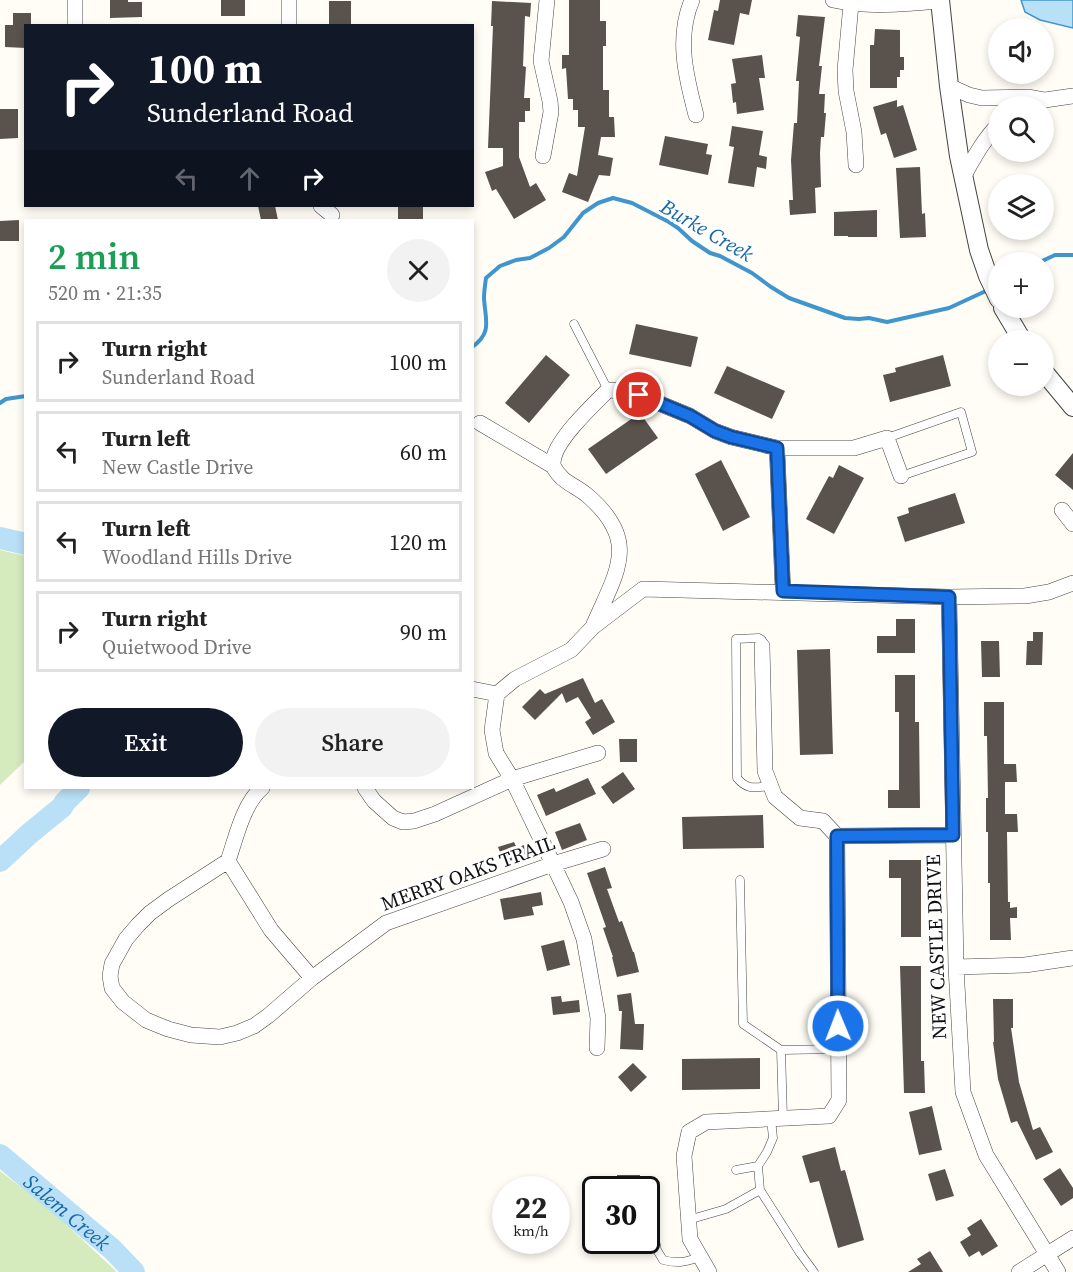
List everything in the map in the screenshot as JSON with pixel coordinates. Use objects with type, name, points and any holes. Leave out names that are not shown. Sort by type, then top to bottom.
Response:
[{"type":"street","points":[[75,0],[75,24]]},
{"type":"street","points":[[289,0],[289,24]]},
{"type":"street","points":[[543,156],[551,112],[541,61],[547,0]]},
{"type":"street","points":[[692,0],[683,43],[684,60],[696,115]]},
{"type":"street","points":[[833,0],[851,4],[892,6],[940,0],[949,86],[963,177],[979,250],[988,276]]},
{"type":"street","points":[[851,4],[845,70],[846,91],[854,132],[856,165]]},
{"type":"street","points":[[949,86],[969,95],[988,98]]},
{"type":"street","points":[[1054,99],[1073,96]]},
{"type":"street","points":[[963,177],[979,148],[988,137]]},
{"type":"street","points":[[1054,384],[1073,407]]},
{"type":"street","points":[[553,466],[554,456],[562,441],[597,399],[608,390],[639,395],[690,416],[715,431],[777,448],[854,448],[887,438],[901,476]]},
{"type":"street","points":[[480,423],[553,466],[559,477],[584,492],[605,512],[617,532],[620,556],[614,578],[593,627]]},
{"type":"street","points":[[777,448],[783,591]]},
{"type":"street","points":[[1062,510],[1073,525]]},
{"type":"street","points":[[597,1048],[598,1018],[584,939],[553,864],[512,779],[496,753],[492,730],[498,694],[515,679],[571,650],[593,627],[643,589],[949,597],[1025,596],[1049,592],[1073,583]]},
{"type":"street","name":"NEW CASTLE DRIVE","points":[[949,597],[956,968],[963,1092],[986,1155],[1058,1272]]},
{"type":"street","points":[[709,1272],[690,1239],[684,1156],[689,1132],[706,1122],[829,1116],[839,1100],[837,836],[823,821],[800,818],[775,797],[765,771],[762,646]]},
{"type":"street","points":[[474,689],[498,694]]},
{"type":"street","points":[[366,789],[374,801],[393,818],[403,822],[414,821],[435,814],[512,779],[598,753]]},
{"type":"street","points":[[261,789],[251,800],[228,861],[271,930],[312,978]]},
{"type":"street","points":[[837,836],[953,835]]},
{"type":"street","name":"MERRY OAKS TRAIL","points":[[228,861],[169,898],[150,913],[126,939],[112,964],[110,976],[112,988],[123,1002],[146,1020],[191,1035],[220,1037],[237,1033],[261,1021],[312,978],[386,923],[553,864],[603,849]]},
{"type":"street","points":[[956,968],[1025,965],[1073,958]]},
{"type":"street","points":[[1019,1272],[1073,1239]]},
{"type":"lane","points":[[574,324],[608,390]]},
{"type":"lane","points":[[887,438],[961,412],[972,452],[901,476]]},
{"type":"lane","points":[[762,646],[762,640],[759,638],[736,639],[737,778],[749,788],[771,786]]},
{"type":"lane","points":[[740,880],[743,1024],[781,1050],[839,1049]]},
{"type":"lane","points":[[781,1050],[777,1119],[773,1138],[758,1166],[760,1190],[814,1272]]},
{"type":"lane","points":[[736,1170],[758,1166]]},
{"type":"lane","points":[[688,1220],[726,1209],[760,1190]]},
{"type":"lane","points":[[659,1254],[663,1260],[674,1263],[700,1257]]},
{"type":"green space","points":[[0,550],[24,556],[24,762],[0,785]]},
{"type":"green space","points":[[0,1171],[47,1207],[117,1272],[0,1272]]},
{"type":"water","points":[[1021,0],[1073,0],[1073,28],[1054,23],[1054,18],[1036,18],[1025,12]]},
{"type":"building","points":[[110,0],[142,2],[142,17],[110,18]]},
{"type":"building","points":[[221,0],[245,0],[245,16],[221,16]]},
{"type":"building","points":[[569,0],[600,0],[600,21],[606,21],[606,46],[603,46],[603,90],[609,90],[609,117],[614,117],[615,137],[601,137],[598,155],[613,158],[610,176],[599,175],[588,202],[562,192],[569,173],[577,176],[585,127],[578,127],[578,110],[573,110],[573,99],[568,99],[566,68],[562,69],[562,55],[569,55]]},
{"type":"building","points":[[720,0],[752,0],[749,15],[740,13],[734,45],[708,40],[714,10],[718,11]]},
{"type":"building","points":[[329,1],[351,1],[351,24],[329,24]]},
{"type":"building","points":[[492,1],[531,3],[530,17],[525,16],[523,66],[526,67],[524,98],[530,98],[530,111],[525,111],[525,122],[519,122],[519,157],[530,187],[536,183],[546,200],[514,219],[496,189],[492,191],[485,172],[503,166],[503,148],[488,148]]},
{"type":"building","points":[[13,13],[31,13],[31,24],[24,24],[24,48],[5,47],[5,25],[13,25]]},
{"type":"building","points":[[798,15],[825,17],[819,66],[822,66],[819,94],[825,94],[824,113],[826,113],[824,137],[821,137],[821,187],[815,188],[816,213],[790,215],[789,200],[793,200],[791,160],[794,123],[797,123],[799,81],[796,81],[800,37],[796,36]]},
{"type":"building","points":[[875,29],[900,30],[900,57],[904,57],[904,70],[900,70],[900,77],[897,77],[897,88],[870,88],[870,45],[874,45]]},
{"type":"building","points":[[762,55],[765,78],[759,78],[764,110],[737,114],[731,84],[736,83],[732,59]]},
{"type":"building","points":[[897,100],[897,107],[903,105],[917,150],[894,158],[886,133],[881,135],[873,107]]},
{"type":"building","points":[[0,109],[18,109],[18,138],[0,139]]},
{"type":"building","points":[[732,126],[763,131],[759,155],[767,157],[766,169],[757,167],[754,187],[728,183],[734,147],[729,146]]},
{"type":"building","points":[[665,136],[708,144],[706,154],[712,155],[708,175],[659,165]]},
{"type":"building","points":[[920,167],[922,214],[925,213],[926,237],[900,238],[896,168]]},
{"type":"building","points":[[258,207],[275,207],[278,219],[261,219]]},
{"type":"building","points":[[398,207],[423,207],[423,219],[398,219]]},
{"type":"building","points":[[877,210],[877,237],[834,236],[834,212]]},
{"type":"building","points":[[19,220],[19,241],[0,241],[0,221]]},
{"type":"building","points":[[636,324],[698,337],[691,367],[629,354]]},
{"type":"building","points":[[546,355],[570,375],[529,423],[505,403]]},
{"type":"building","points":[[943,355],[951,386],[890,402],[883,375],[896,372],[895,368]]},
{"type":"building","points":[[727,366],[785,391],[772,419],[714,393]]},
{"type":"building","points":[[640,413],[658,438],[606,474],[588,449]]},
{"type":"building","points":[[1073,453],[1073,490],[1055,475]]},
{"type":"building","points":[[721,460],[750,517],[723,531],[695,474]]},
{"type":"building","points":[[839,465],[864,478],[834,534],[806,519],[829,476],[833,478]]},
{"type":"building","points":[[955,493],[965,523],[905,542],[897,517],[909,513],[908,508]]},
{"type":"building","points":[[896,619],[915,619],[915,653],[877,653],[877,636],[896,636]]},
{"type":"building","points":[[1033,632],[1043,632],[1042,665],[1026,665],[1027,641],[1033,641]]},
{"type":"building","points":[[981,641],[999,641],[1000,677],[982,677]]},
{"type":"building","points":[[830,649],[833,754],[800,755],[797,650]]},
{"type":"building","points":[[895,675],[915,675],[915,722],[919,722],[920,808],[888,808],[888,790],[899,790],[899,712],[895,712]]},
{"type":"building","points":[[583,678],[595,703],[602,699],[615,722],[593,735],[585,722],[591,718],[578,697],[566,703],[562,693],[535,720],[522,707],[540,689],[545,694]]},
{"type":"building","points":[[984,702],[1004,702],[1004,764],[1016,764],[1017,782],[1005,782],[1005,814],[1017,814],[1018,832],[1007,832],[1008,902],[1010,902],[1010,908],[1017,907],[1017,918],[1010,918],[1011,940],[990,940],[990,883],[988,883],[988,832],[986,832],[987,736],[984,736]]},
{"type":"building","points":[[619,739],[637,739],[637,762],[620,762]]},
{"type":"building","points":[[623,772],[635,789],[613,804],[601,787]]},
{"type":"building","points":[[588,778],[596,794],[546,816],[537,795],[554,788],[556,792]]},
{"type":"building","points":[[763,815],[764,848],[683,849],[682,817]]},
{"type":"building","points":[[580,823],[587,840],[562,850],[555,832]]},
{"type":"building","points":[[514,842],[517,848],[524,845],[527,855],[504,863],[498,847]]},
{"type":"building","points":[[889,860],[921,860],[921,937],[901,937],[901,878],[889,878]]},
{"type":"building","points":[[605,867],[612,888],[607,889],[619,922],[622,921],[634,952],[639,972],[617,977],[603,928],[606,927],[587,873]]},
{"type":"building","points":[[541,892],[543,905],[532,907],[534,915],[504,920],[500,899]]},
{"type":"building","points":[[564,940],[570,965],[547,971],[541,946]]},
{"type":"building","points":[[900,966],[921,966],[921,1061],[924,1061],[925,1093],[904,1093]]},
{"type":"building","points":[[631,993],[635,1024],[644,1024],[643,1050],[620,1049],[622,1011],[619,1011],[617,995]]},
{"type":"building","points":[[561,996],[562,1002],[579,1000],[580,1012],[553,1015],[551,997]]},
{"type":"building","points":[[993,999],[1013,999],[1013,1028],[1011,1028],[1019,1082],[1033,1130],[1040,1127],[1053,1152],[1036,1160],[1017,1121],[1011,1123],[998,1079],[993,1042]]},
{"type":"building","points":[[760,1058],[760,1089],[682,1090],[682,1059]]},
{"type":"building","points":[[633,1063],[647,1077],[631,1092],[618,1077]]},
{"type":"building","points":[[932,1106],[942,1150],[919,1155],[909,1112]]},
{"type":"building","points":[[835,1147],[841,1171],[845,1170],[864,1240],[838,1248],[819,1181],[810,1183],[802,1156]]},
{"type":"building","points":[[1060,1168],[1073,1188],[1073,1198],[1061,1206],[1043,1179]]},
{"type":"building","points":[[945,1169],[954,1196],[936,1201],[928,1174]]},
{"type":"building","points":[[617,1175],[640,1175],[640,1176]]},
{"type":"building","points":[[981,1219],[998,1246],[982,1256],[979,1251],[969,1257],[960,1242],[971,1235],[967,1228]]},
{"type":"building","points":[[930,1251],[943,1272],[908,1272],[921,1264],[917,1259]]},
{"type":"waterway","name":"Burke Creek","points":[[474,346],[479,342],[485,331],[486,278],[500,266],[530,258],[549,248],[564,237],[583,213],[598,203],[613,198],[632,203],[669,222],[710,253],[752,273],[789,298],[845,318],[869,318],[887,322],[949,308],[988,290]]},
{"type":"waterway","name":"Burke Creek","points":[[1054,255],[1073,255]]},
{"type":"waterway","name":"Burke Creek","points":[[0,403],[6,399],[24,396]]},
{"type":"waterway","name":"Salem Creek","points":[[0,538],[24,544]]},
{"type":"waterway","name":"Salem Creek","points":[[0,861],[62,807],[78,789]]},
{"type":"waterway","name":"Salem Creek","points":[[0,1155],[112,1249],[134,1272]]},
{"type":"route","points":[[639,395],[674,408],[715,431],[777,448],[783,591],[949,597],[953,835],[837,836],[838,1026]]}]
